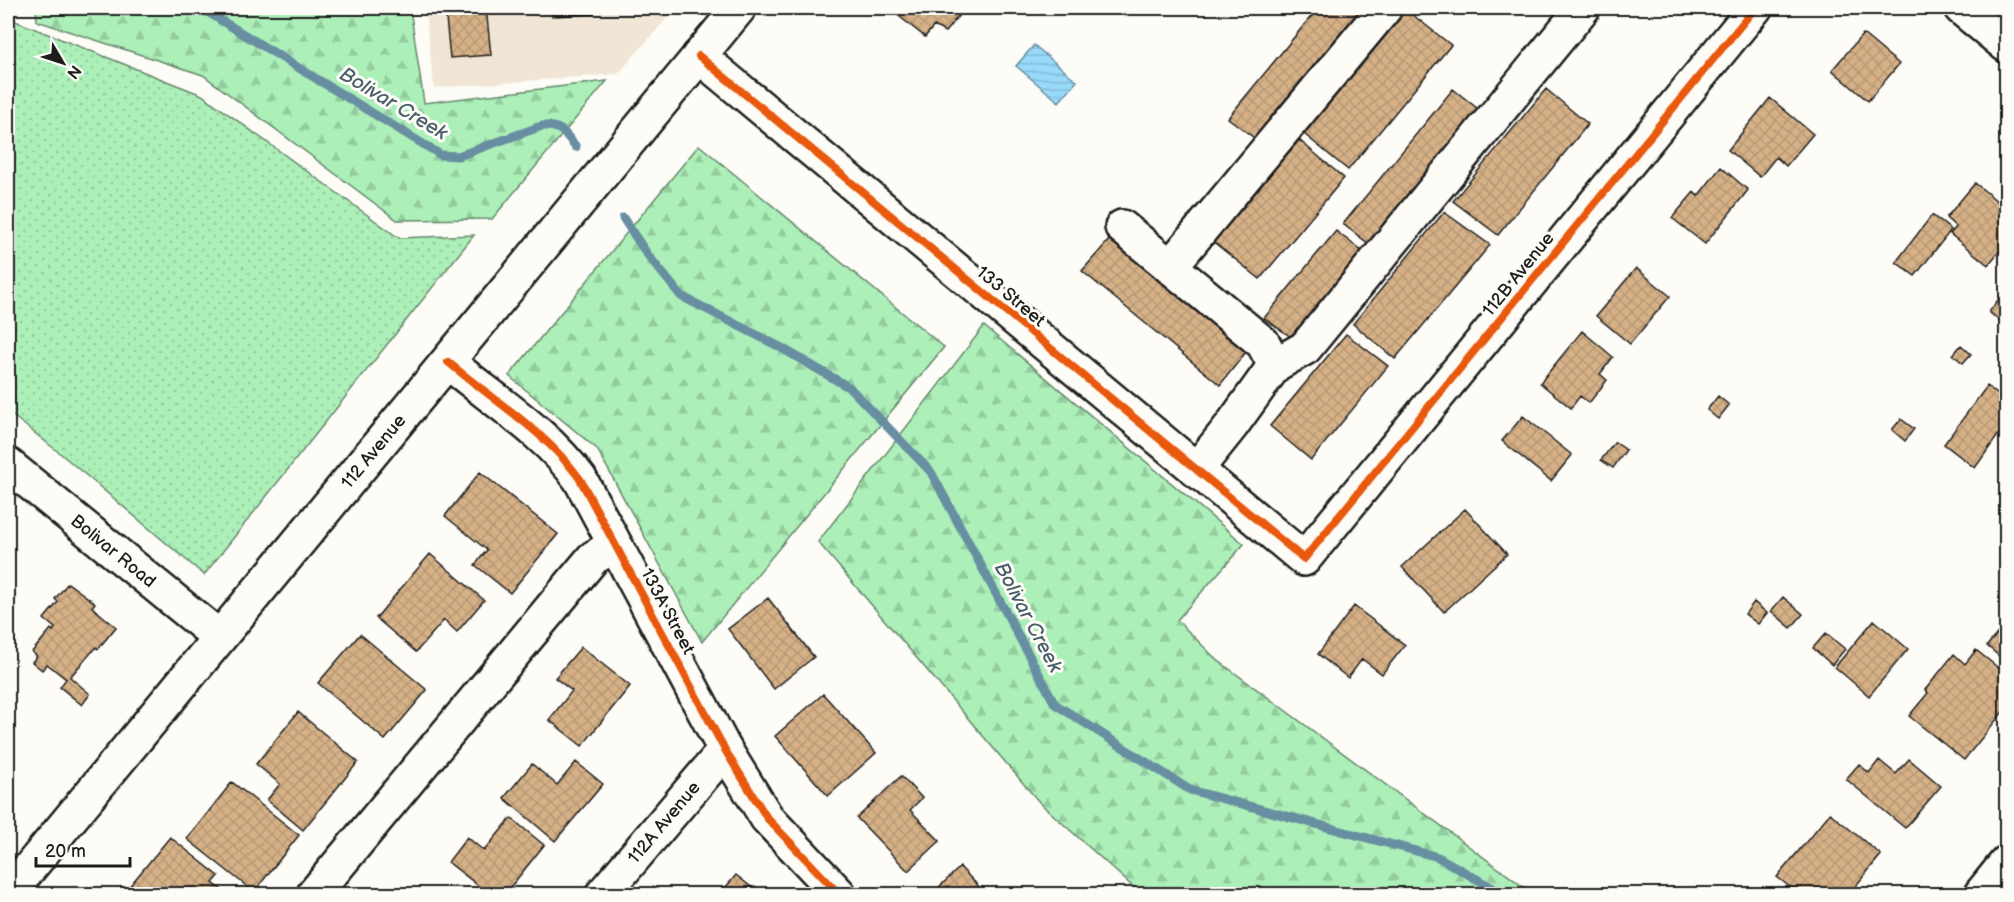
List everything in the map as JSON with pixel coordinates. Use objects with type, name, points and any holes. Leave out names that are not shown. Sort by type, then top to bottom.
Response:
[{"type":"street","name":"112 Avenue","points":[[8,894],[739,8]]},
{"type":"street","points":[[1170,267],[1385,8]]},
{"type":"street","points":[[1197,470],[1275,365],[1305,348],[1583,8]]},
{"type":"street","name":"112B Avenue","points":[[1304,559],[1755,8]]},
{"type":"street","points":[[1961,8],[2007,45]]},
{"type":"street","name":"133 Street","points":[[699,56],[1304,559]]},
{"type":"street","points":[[1122,227],[1263,343],[1275,365]]},
{"type":"street","name":"133A Street","points":[[448,362],[549,442],[580,479],[724,750],[767,818],[839,894]]},
{"type":"street","name":"Bolivar Road","points":[[8,465],[219,637]]},
{"type":"street","points":[[314,894],[593,558],[615,545]]},
{"type":"street","name":"112A Avenue","points":[[603,894],[724,750]]},
{"type":"street","points":[[1981,894],[2007,863]]},
{"type":"shaded area","points":[[425,8],[676,8],[618,74],[434,88]]},
{"type":"green space","points":[[36,8],[410,8],[424,103],[607,81],[492,219],[397,220],[203,75],[37,21]]},
{"type":"green space","points":[[15,21],[202,95],[399,238],[474,235],[204,575],[8,412],[8,34]]},
{"type":"green space","points":[[699,145],[944,347],[702,642],[597,449],[509,376]]},
{"type":"green space","points":[[984,326],[1244,544],[1177,620],[1216,659],[1533,894],[1141,894],[1040,803],[818,542]]},
{"type":"water","points":[[1034,45],[1077,81],[1059,102],[1016,66]]},
{"type":"building","points":[[445,8],[486,8],[491,55],[450,58]]},
{"type":"building","points":[[551,8],[593,8],[594,14],[552,16]]},
{"type":"building","points":[[965,8],[945,32],[934,26],[925,37],[890,9]]},
{"type":"building","points":[[1318,8],[1364,8],[1262,144],[1228,118]]},
{"type":"building","points":[[1404,8],[1451,45],[1348,170],[1304,134]]},
{"type":"building","points":[[1863,34],[1899,64],[1868,101],[1832,70]]},
{"type":"building","points":[[1453,89],[1487,116],[1377,250],[1343,224]]},
{"type":"building","points":[[1546,89],[1588,124],[1498,235],[1453,201]]},
{"type":"building","points":[[1770,98],[1813,134],[1786,166],[1776,157],[1760,177],[1728,150]]},
{"type":"building","points":[[1299,140],[1344,178],[1260,279],[1211,240]]},
{"type":"building","points":[[1721,167],[1748,190],[1705,244],[1672,218],[1694,192],[1698,196]]},
{"type":"building","points":[[1975,183],[1997,201],[2002,194],[2006,198],[2006,243],[1988,265],[1950,234],[1956,227],[1946,218]]},
{"type":"building","points":[[1444,212],[1490,245],[1395,359],[1353,324]]},
{"type":"building","points":[[1932,215],[1951,230],[1915,276],[1896,262]]},
{"type":"building","points":[[1336,231],[1367,255],[1304,333],[1297,328],[1291,337],[1264,318]]},
{"type":"building","points":[[1116,232],[1253,343],[1220,385],[1082,271]]},
{"type":"building","points":[[1636,268],[1670,296],[1630,344],[1596,316]]},
{"type":"building","points":[[2006,289],[2006,326],[1989,312]]},
{"type":"building","points":[[1582,331],[1613,357],[1600,374],[1607,380],[1589,403],[1580,396],[1571,408],[1540,383]]},
{"type":"building","points":[[1346,334],[1388,366],[1311,460],[1270,426]]},
{"type":"building","points":[[1961,345],[1971,354],[1963,363],[1953,355]]},
{"type":"building","points":[[1987,386],[2006,401],[2006,424],[1975,468],[1944,444]]},
{"type":"building","points":[[1718,396],[1729,405],[1718,419],[1707,410]]},
{"type":"building","points":[[1523,416],[1572,455],[1551,481],[1502,441]]},
{"type":"building","points":[[1901,419],[1914,429],[1905,441],[1892,430]]},
{"type":"building","points":[[1615,442],[1626,450],[1613,468],[1601,460]]},
{"type":"building","points":[[480,472],[558,534],[510,593],[475,565],[487,550],[445,516]]},
{"type":"building","points":[[1465,509],[1507,554],[1444,612],[1402,567]]},
{"type":"building","points":[[430,554],[484,600],[457,632],[444,620],[416,652],[376,618]]},
{"type":"building","points":[[68,583],[95,603],[92,607],[116,627],[70,677],[90,694],[82,705],[60,687],[66,679],[47,664],[42,670],[32,662],[37,656],[32,652],[51,629],[53,631],[55,628],[44,619],[58,602],[55,599]]},
{"type":"building","points":[[1783,597],[1803,614],[1791,628],[1771,611]]},
{"type":"building","points":[[768,598],[814,657],[774,689],[728,629]]},
{"type":"building","points":[[1754,602],[1767,613],[1758,624],[1745,614]]},
{"type":"building","points":[[1354,606],[1405,645],[1382,674],[1362,659],[1348,678],[1318,654]]},
{"type":"building","points":[[1874,620],[1908,649],[1869,696],[1835,667]]},
{"type":"building","points":[[2006,623],[2006,662],[1987,646]]},
{"type":"building","points":[[1826,633],[1845,649],[1832,665],[1813,648]]},
{"type":"building","points":[[360,634],[427,690],[385,740],[318,683]]},
{"type":"building","points":[[581,647],[630,686],[582,746],[549,720],[572,691],[555,678]]},
{"type":"building","points":[[1976,650],[2006,674],[2006,708],[1964,760],[1909,716],[1928,693],[1925,690],[1954,654],[1965,664]]},
{"type":"building","points":[[823,694],[876,753],[828,796],[775,736]]},
{"type":"building","points":[[298,712],[358,762],[303,830],[267,800],[280,784],[256,764]]},
{"type":"building","points":[[1909,759],[1941,786],[1905,828],[1846,779],[1859,764],[1869,773],[1879,760],[1896,774]]},
{"type":"building","points":[[576,762],[603,784],[555,841],[504,798],[532,764],[557,785]]},
{"type":"building","points":[[901,776],[922,798],[910,810],[940,841],[908,871],[857,818]]},
{"type":"building","points":[[232,782],[299,835],[254,892],[187,839]]},
{"type":"building","points":[[1830,813],[1881,855],[1849,894],[1799,894],[1777,877]]},
{"type":"building","points":[[511,818],[544,845],[505,894],[489,894],[448,862],[467,837],[484,851]]},
{"type":"building","points":[[170,837],[219,876],[213,883],[227,894],[123,894]]},
{"type":"building","points":[[960,867],[986,894],[932,894]]},
{"type":"building","points":[[736,875],[760,894],[720,894]]},
{"type":"waterway","name":"Bolivar Creek","points":[[201,8],[441,155],[458,156],[542,126],[558,129],[576,147]]},
{"type":"waterway","name":"Bolivar Creek","points":[[623,218],[647,254],[681,296],[780,347],[850,388],[931,472],[1055,704],[1190,790],[1438,857],[1503,894]]},
{"type":"cycle path","points":[[699,56],[1304,559],[1755,8]]},
{"type":"cycle path","points":[[448,362],[535,431],[580,479],[725,750],[767,818],[839,894]]}]
